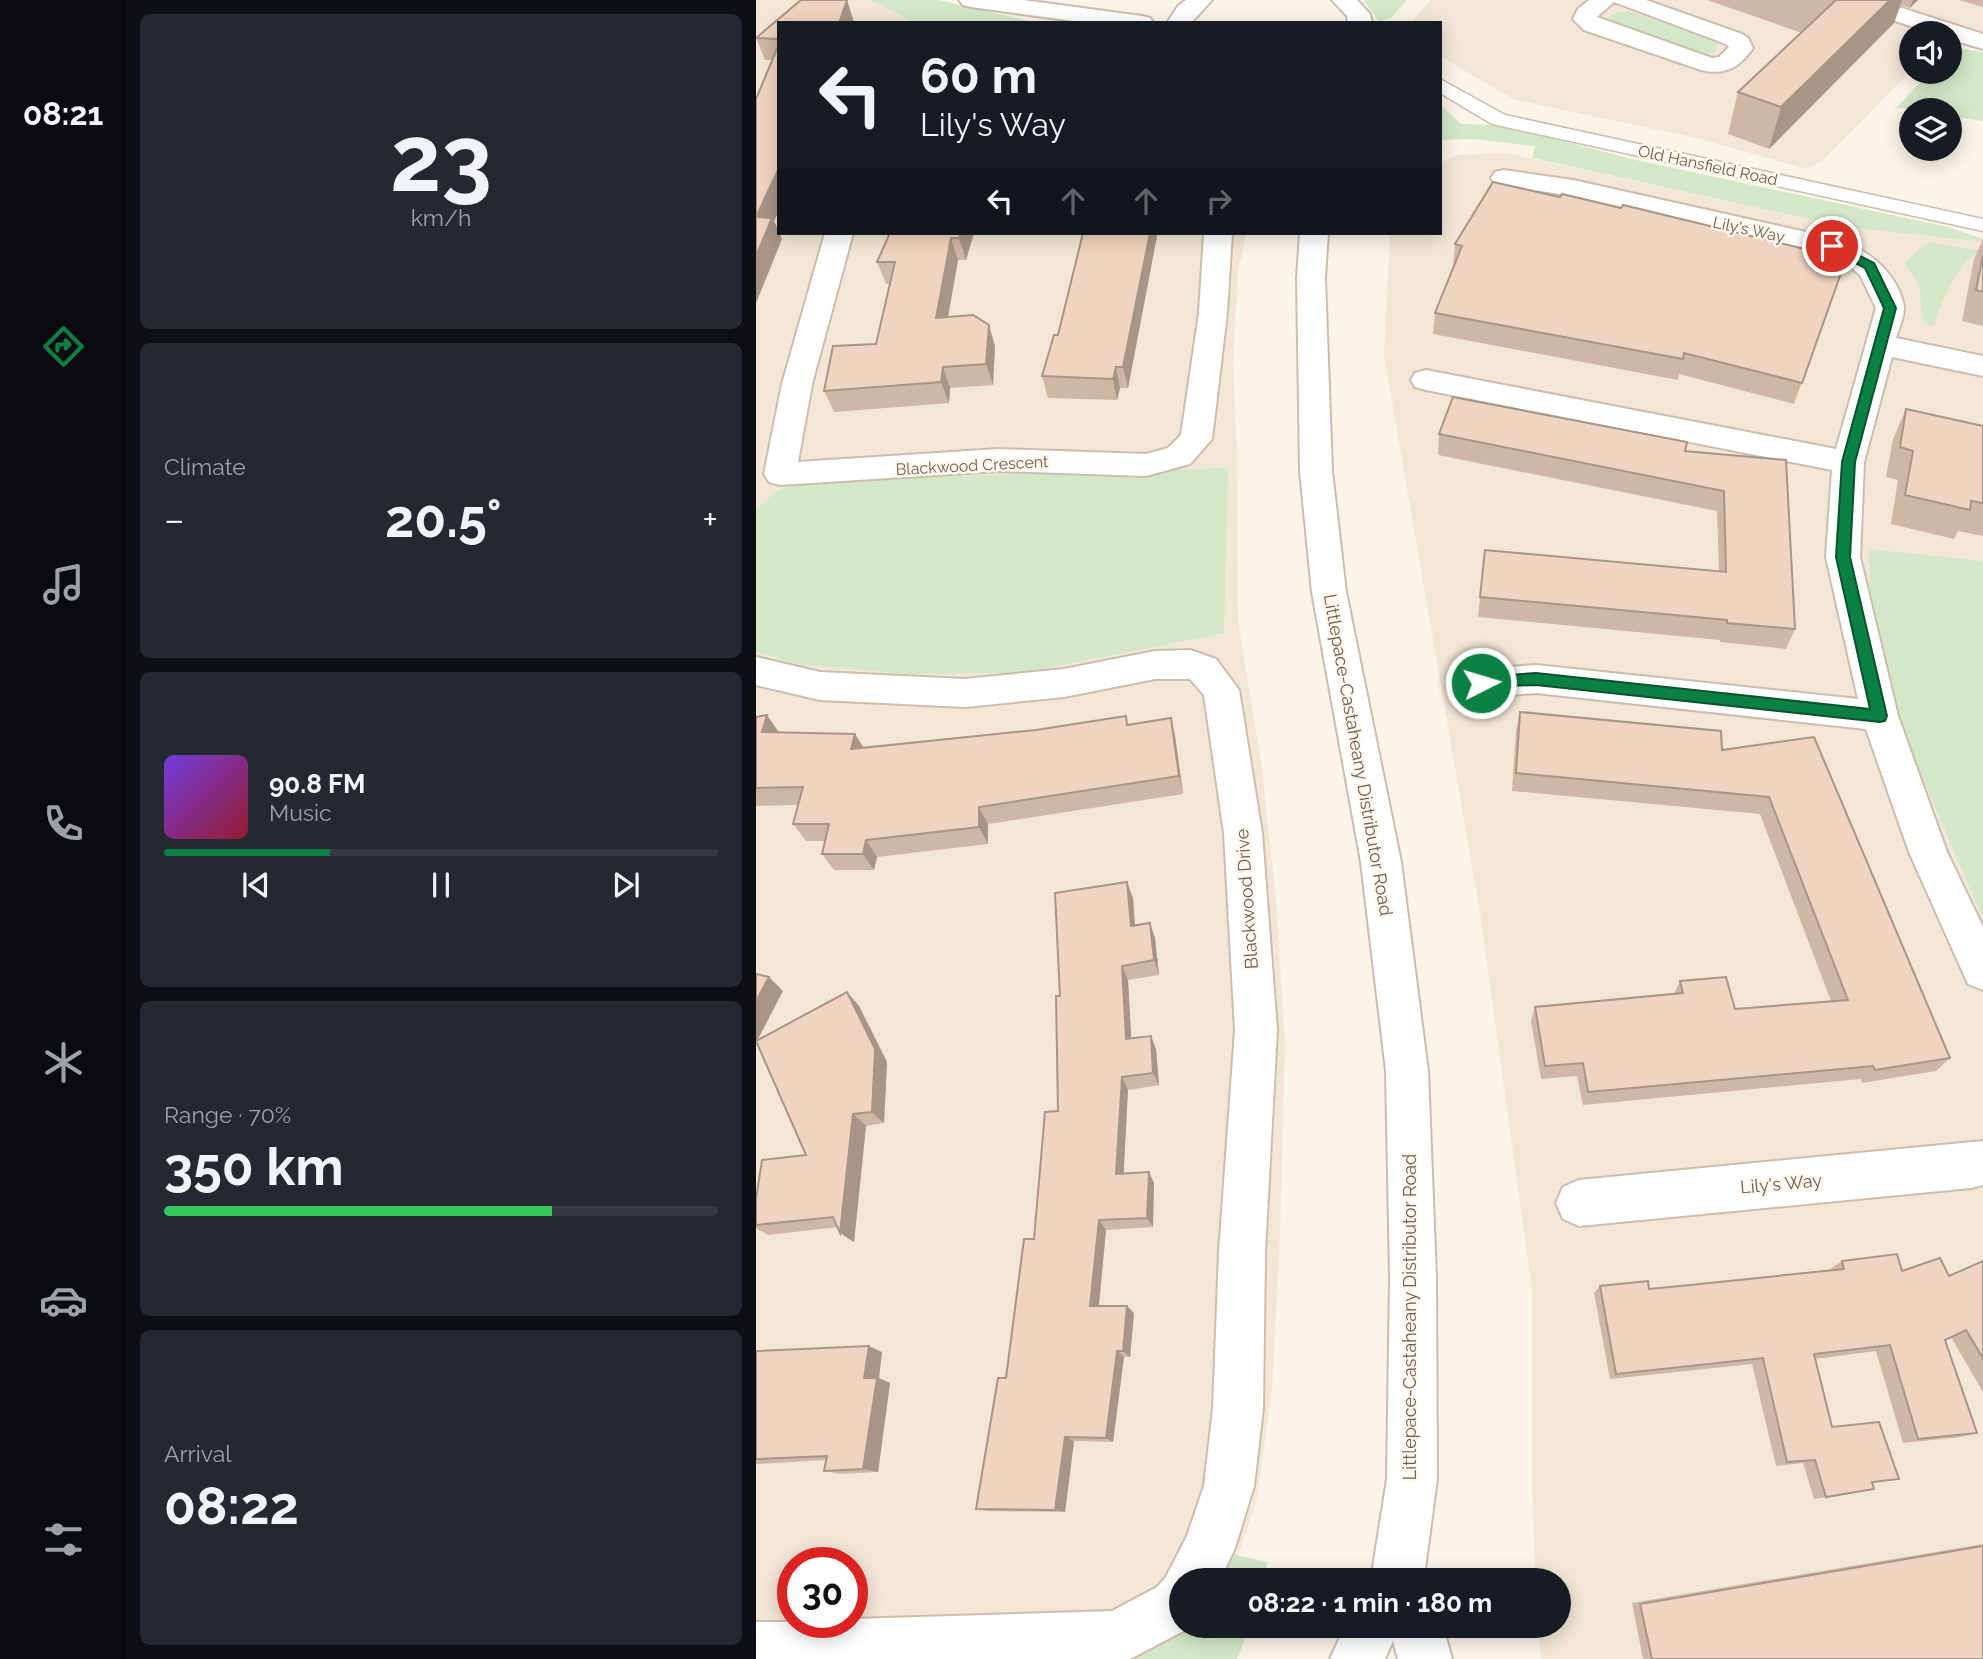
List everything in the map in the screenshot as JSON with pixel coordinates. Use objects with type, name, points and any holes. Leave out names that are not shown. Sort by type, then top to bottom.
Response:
[{"type":"street","points":[[971,0],[1127,21]]},
{"type":"street","points":[[1181,21],[1186,11],[1200,0]]},
{"type":"street","points":[[1344,0],[1358,14],[1360,21]]},
{"type":"street","points":[[1604,0],[1586,14],[1585,19],[1592,25],[1710,65],[1730,62],[1741,48],[1740,43],[1734,39],[1624,0]]},
{"type":"street","points":[[1676,19],[1699,0]]},
{"type":"street","points":[[1854,0],[1983,42]]},
{"type":"street","name":"Old Hansfield Road","points":[[1442,86],[1499,120],[1983,225]]},
{"type":"street","name":"Lily's Way","points":[[1504,178],[1573,188],[1832,246],[1856,256],[1870,266],[1890,308],[1848,462],[1843,557],[1880,716],[1928,852],[1983,971]]},
{"type":"street","name":"Blackwood Crescent","points":[[838,235],[768,484],[875,470],[998,460],[1146,464],[1179,456],[1196,439],[1213,313],[1218,235]]},
{"type":"street","name":"Littlepace-Castaheany Distributor Road","points":[[1314,235],[1311,278],[1316,471],[1329,592],[1381,862],[1407,1071],[1413,1277],[1412,1479],[1399,1568]]},
{"type":"street","points":[[1882,345],[1983,366]]},
{"type":"street","points":[[1426,380],[1848,462]]},
{"type":"street","name":"Blackwood Drive","points":[[756,671],[820,686],[965,693],[1064,682],[1155,665],[1191,664],[1203,669],[1221,690],[1243,833],[1256,1030],[1242,1252],[1238,1409],[1229,1486],[1209,1548],[1198,1568]]},
{"type":"street","points":[[1481,683],[1536,679],[1880,716]]},
{"type":"street","name":"Lily's Way","points":[[1579,1203],[1983,1163]]},
{"type":"street","points":[[756,1649],[1116,1638],[1169,1610]]},
{"type":"street","points":[[1357,1659],[1367,1638]]},
{"type":"street","points":[[1419,1638],[1425,1659]]},
{"type":"shaded area","points":[[756,0],[887,0],[940,21],[777,21],[777,235],[1246,235],[1238,272],[1233,362],[1237,458],[1238,622],[1261,761],[1276,899],[1285,1042],[1280,1234],[1272,1389],[1257,1499],[1234,1568],[1169,1568],[1169,1627],[756,1659]]},
{"type":"shaded area","points":[[1430,0],[1983,0],[1983,44],[1962,41],[1962,21],[1899,21],[1899,83],[1824,159],[1808,169],[1693,137],[1515,100],[1442,57],[1442,21],[1413,21]]},
{"type":"shaded area","points":[[1506,153],[1845,227],[1983,242],[1983,1659],[1541,1659],[1539,1638],[1571,1638],[1571,1568],[1535,1568],[1532,1492],[1532,1290],[1480,913],[1384,355],[1390,235],[1442,235],[1442,162],[1456,155]]},
{"type":"green space","points":[[870,0],[938,0],[1029,21],[912,21]]},
{"type":"green space","points":[[1363,0],[1407,0],[1391,18],[1379,21]]},
{"type":"green space","points":[[1631,12],[1709,37],[1717,43],[1716,52],[1695,54],[1619,27],[1610,20],[1611,15]]},
{"type":"green space","points":[[1962,49],[1983,52],[1983,121],[1962,118],[1962,98],[1905,98],[1919,84],[1962,84]]},
{"type":"green space","points":[[1442,106],[1461,124],[1500,125],[1636,160],[1948,227],[1983,239],[1983,242],[1845,227],[1532,158],[1535,146],[1473,139],[1442,140]]},
{"type":"green space","points":[[1928,242],[1983,251],[1983,256],[1975,254],[1954,278],[1933,327],[1923,322],[1919,286],[1904,263]]},
{"type":"green space","points":[[1228,468],[1224,633],[1022,673],[907,674],[795,664],[756,652],[756,510],[776,491],[798,484],[854,479]]},
{"type":"green space","points":[[1869,549],[1983,561],[1983,919],[1893,708],[1870,611]]},
{"type":"green space","points":[[1225,1553],[1268,1562],[1266,1568],[1215,1568]]},
{"type":"green space","points":[[1169,1626],[1169,1638],[1245,1638],[1237,1659],[1085,1659],[1130,1654]]},
{"type":"building","points":[[801,0],[847,0],[840,21],[777,21],[777,39],[756,38]]},
{"type":"building","points":[[1836,0],[1890,0],[1781,107],[1738,92]]},
{"type":"building","points":[[777,49],[777,172],[756,217],[756,99]]},
{"type":"building","points":[[1493,182],[1621,208],[1623,205],[1846,259],[1802,383],[1684,353],[1683,359],[1435,313],[1462,246],[1455,244]]},
{"type":"building","points":[[756,217],[772,218],[756,256]]},
{"type":"building","points":[[889,235],[960,235],[959,238],[951,238],[936,318],[973,315],[989,325],[986,364],[943,367],[941,382],[824,391],[833,346],[876,344],[895,262],[877,262]]},
{"type":"building","points":[[1083,235],[1150,235],[1123,367],[1116,367],[1113,379],[1042,376],[1054,335],[1058,335]]},
{"type":"building","points":[[1983,255],[1983,292],[1976,290]]},
{"type":"building","points":[[1453,397],[1687,442],[1685,451],[1786,460],[1795,629],[1480,597],[1485,550],[1726,572],[1724,491],[1439,434]]},
{"type":"building","points":[[1906,409],[1983,426],[1983,503],[1971,501],[1970,510],[1905,495],[1913,451],[1900,447]]},
{"type":"building","points":[[1520,712],[1721,731],[1722,750],[1814,737],[1950,1058],[1875,1070],[1873,1066],[1588,1092],[1583,1063],[1545,1066],[1535,1007],[1683,993],[1680,981],[1726,977],[1735,1009],[1848,1000],[1769,797],[1516,773]]},
{"type":"building","points":[[767,715],[762,732],[855,734],[851,749],[1036,730],[1126,716],[1127,725],[1171,718],[1179,776],[979,807],[979,827],[866,840],[863,854],[822,854],[829,824],[793,824],[803,787],[756,788],[756,717]]},
{"type":"building","points":[[1127,882],[1131,926],[1150,923],[1154,960],[1122,966],[1126,1039],[1151,1036],[1153,1073],[1122,1077],[1116,1174],[1149,1172],[1147,1218],[1099,1220],[1090,1306],[1127,1306],[1123,1351],[1117,1351],[1106,1438],[1065,1437],[1055,1510],[976,1509],[998,1378],[1006,1378],[1024,1239],[1034,1239],[1045,1112],[1058,1111],[1056,996],[1060,996],[1055,893]]},
{"type":"building","points":[[756,974],[769,977],[756,1001]]},
{"type":"building","points":[[847,992],[875,1049],[872,1112],[853,1114],[840,1233],[833,1217],[756,1225],[756,1199],[762,1160],[806,1155],[756,1041]]},
{"type":"building","points":[[1897,1254],[1902,1271],[1940,1258],[1949,1276],[1983,1261],[1983,1358],[1966,1330],[1945,1340],[1977,1433],[1918,1439],[1890,1345],[1814,1354],[1832,1427],[1879,1422],[1899,1479],[1872,1482],[1874,1489],[1826,1497],[1815,1460],[1787,1462],[1763,1358],[1616,1374],[1600,1286],[1648,1281],[1649,1289],[1844,1269],[1842,1261]]},
{"type":"building","points":[[869,1346],[864,1378],[877,1378],[863,1469],[824,1471],[827,1456],[756,1459],[756,1351]]},
{"type":"building","points":[[1983,1546],[1983,1659],[1652,1659],[1640,1604]]},
{"type":"route","points":[[1481,683],[1536,679],[1880,716],[1843,557],[1848,462],[1890,308],[1870,266],[1856,256],[1832,246]]}]
